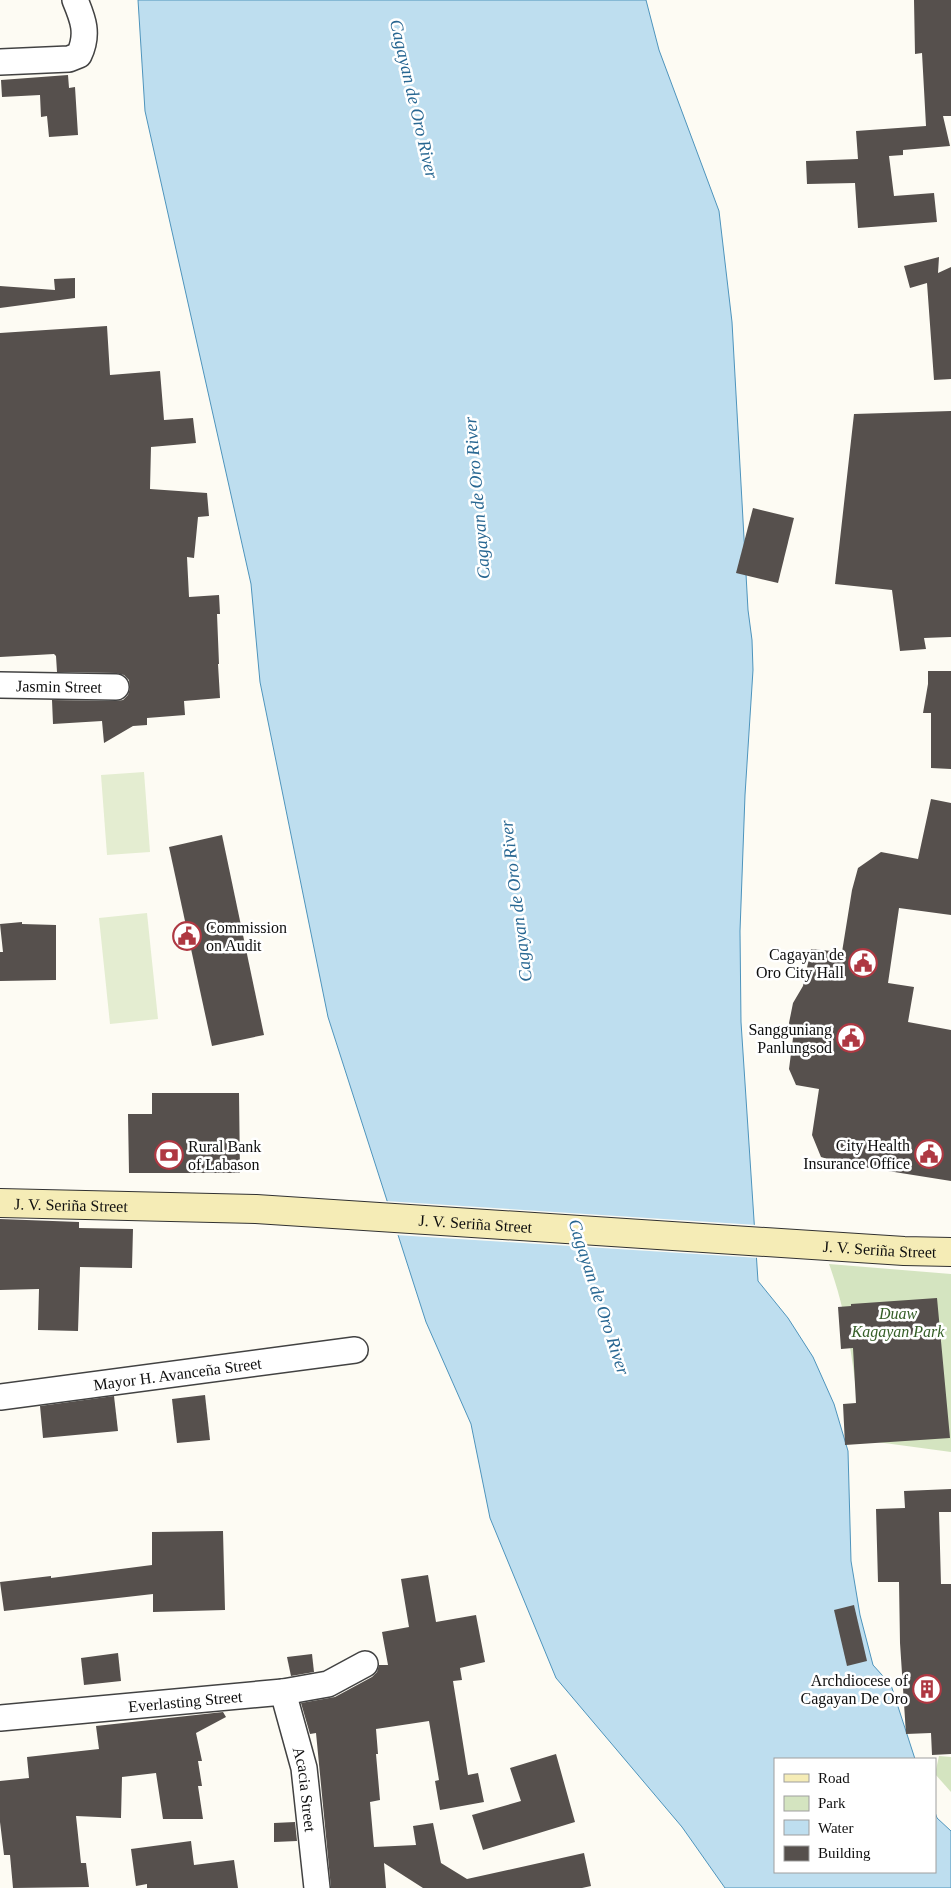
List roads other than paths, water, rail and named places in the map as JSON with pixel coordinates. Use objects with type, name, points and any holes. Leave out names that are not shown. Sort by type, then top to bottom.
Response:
[{"type":"main road","name":"J. V. Seriña Street","points":[[0,1203],[256,1209],[904,1251],[951,1252]]},
{"type":"street","points":[[0,62],[69,58],[79,55],[83,47],[84,22],[75,0]]},
{"type":"street","name":"Jasmin Street","points":[[0,685],[116,687]]},
{"type":"street","name":"Mayor H. Avanceña Street","points":[[0,1396],[355,1350]]},
{"type":"street","name":"Everlasting Street","points":[[0,1718],[283,1692],[328,1684],[365,1664]]},
{"type":"street","name":"Acacia Street","points":[[283,1692],[304,1768],[317,1888]]},
{"type":"water","name":"Cagayan de Oro River","points":[[138,0],[646,0],[659,50],[719,211],[732,322],[753,670],[745,795],[740,931],[741,1022],[758,1281],[788,1318],[813,1357],[834,1404],[848,1451],[851,1561],[860,1615],[873,1665],[891,1685],[915,1758],[774,1758],[774,1873],[936,1873],[936,1815],[951,1831],[951,1888],[725,1888],[682,1827],[556,1678],[490,1518],[471,1424],[426,1322],[328,1017],[260,682],[251,584],[145,111]]},
{"type":"place","name":"Commission on Audit","points":[[187,936]]},
{"type":"place","name":"Cagayan de Oro City Hall","points":[[863,963]]},
{"type":"place","name":"Sangguniang Panlungsod","points":[[851,1038]]},
{"type":"place","name":"City Health Insurance Office","points":[[929,1154]]},
{"type":"place","name":"Rural Bank of Labason","points":[[169,1155]]},
{"type":"place","name":"Archdiocese of Cagayan De Oro","points":[[927,1689]]},
{"type":"park label","name":"Duaw Kagayan Park","points":[[898,1322]]}]
